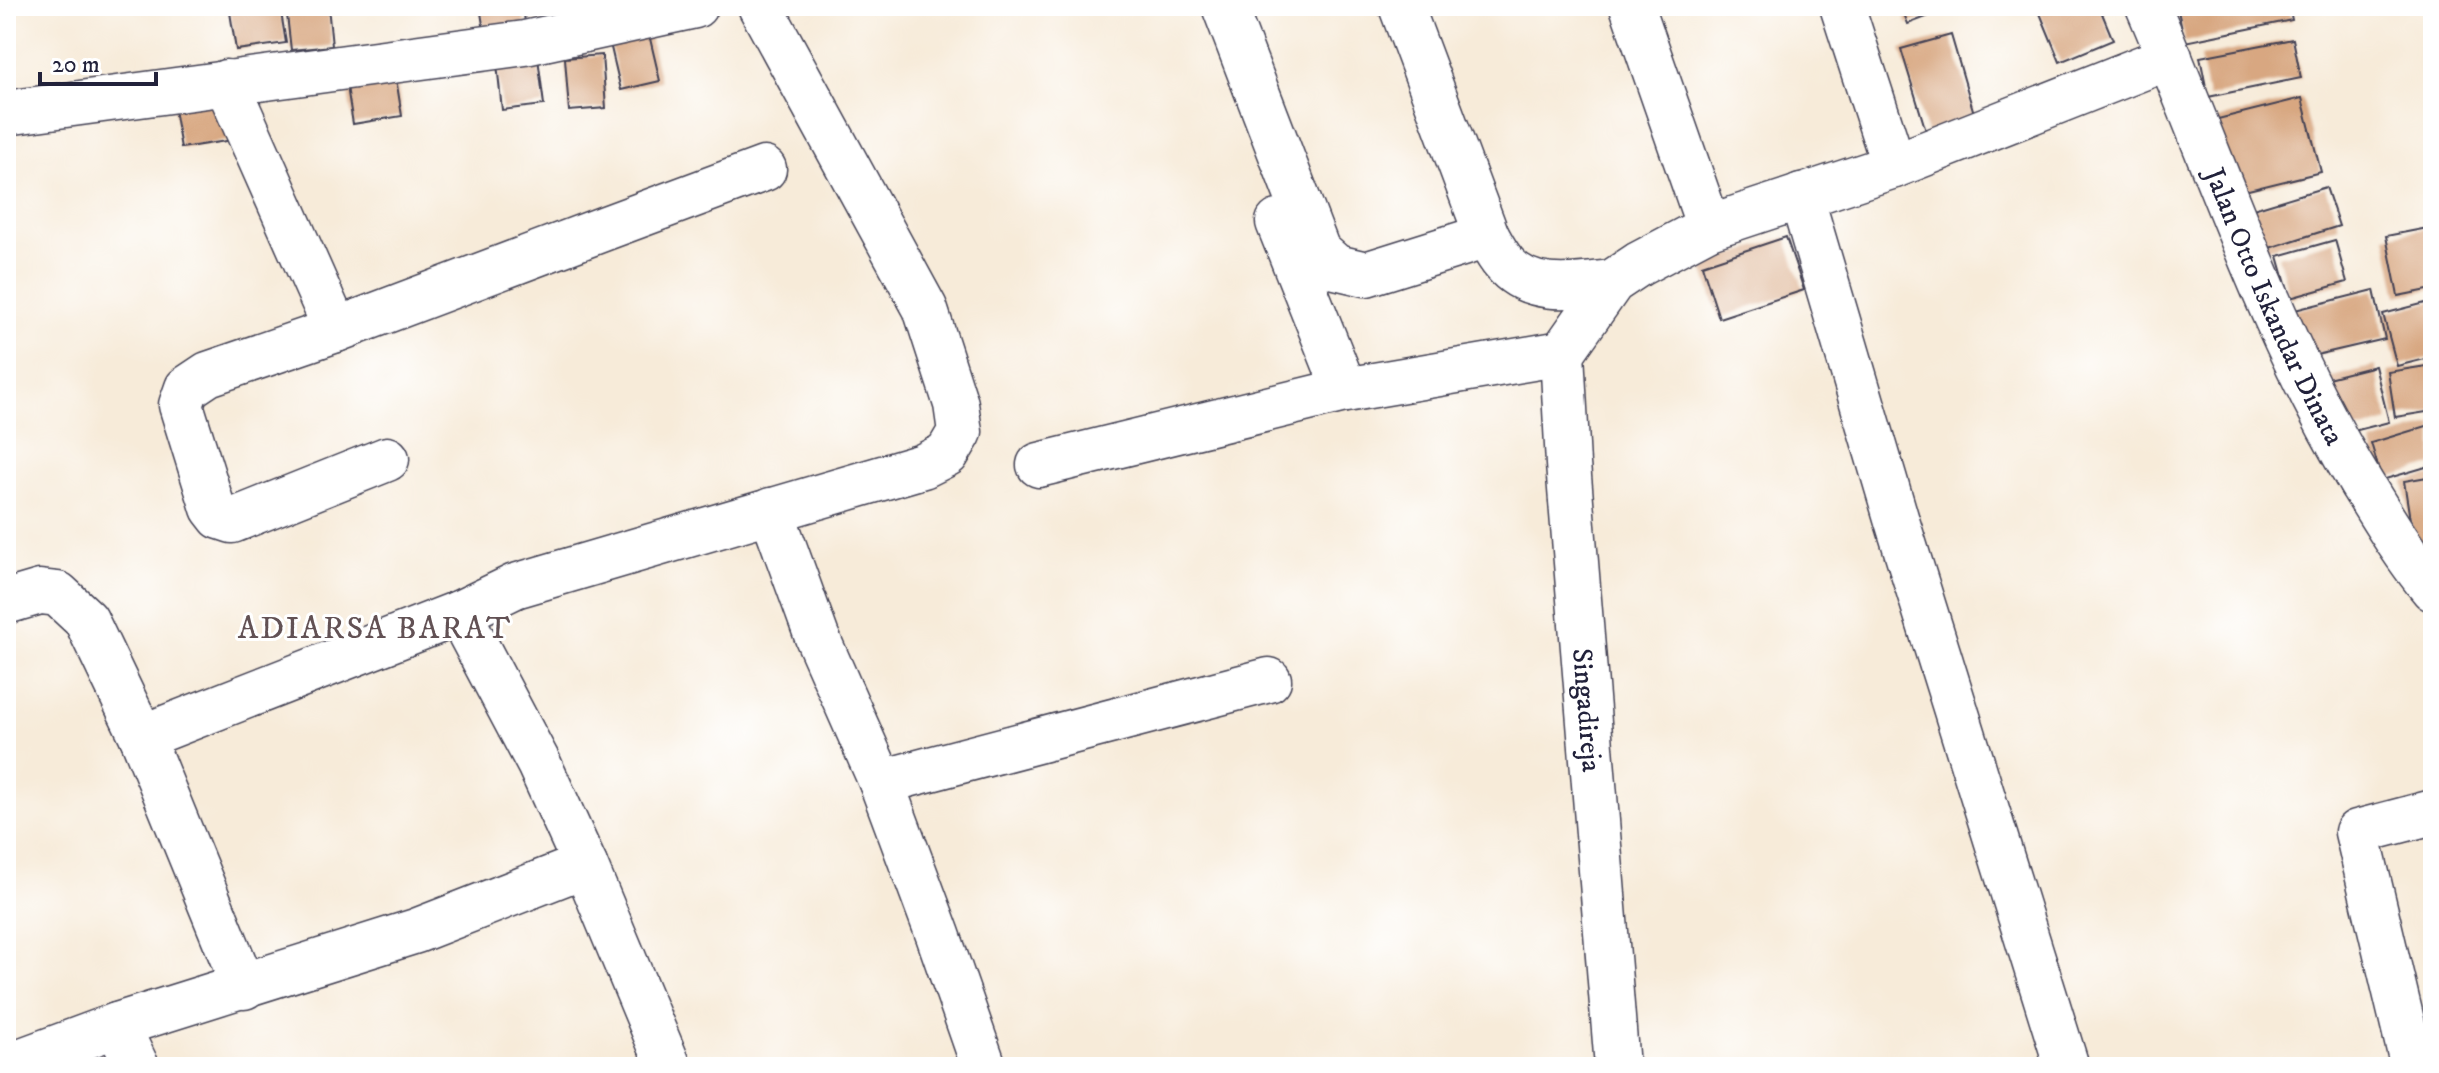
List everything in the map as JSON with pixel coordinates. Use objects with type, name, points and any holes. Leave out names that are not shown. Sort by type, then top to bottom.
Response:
[{"type":"street","points":[[142,737],[459,613],[515,586],[923,466],[947,454],[960,432],[956,404],[925,308],[760,6]]},
{"type":"street","points":[[1193,6],[1345,390]]},
{"type":"street","points":[[1224,6],[1318,251],[1336,267],[1366,274],[1487,236]]},
{"type":"street","points":[[1401,6],[1487,236],[1505,265],[1529,281],[1560,287],[1612,282]]},
{"type":"street","points":[[1632,6],[1709,227]]},
{"type":"street","points":[[1842,6],[1894,166]]},
{"type":"street","name":"Jalan Otto Iskandar Dinata","points":[[2148,6],[2274,319],[2327,427],[2375,506],[2433,589]]},
{"type":"street","points":[[6,113],[525,43],[677,8]]},
{"type":"street","points":[[1039,465],[1345,390],[1562,353],[1612,282],[1709,227],[1894,166],[2170,57]]},
{"type":"street","points":[[226,82],[336,330]]},
{"type":"street","points":[[387,459],[232,521],[220,517],[213,508],[181,405],[187,388],[208,374],[336,330],[764,169]]},
{"type":"street","points":[[1801,196],[1897,521],[2067,1067]]},
{"type":"street","name":"Singadireja","points":[[1562,353],[1568,464],[1617,1067]]},
{"type":"street","points":[[771,510],[817,637],[881,782],[984,1067]]},
{"type":"street","points":[[6,602],[40,592],[58,594],[86,620],[142,737],[244,987]]},
{"type":"street","points":[[459,613],[539,764],[585,865],[669,1067]]},
{"type":"street","points":[[881,782],[1269,680]]},
{"type":"street","points":[[2413,1067],[2357,832],[2433,812]]},
{"type":"street","points":[[6,1066],[117,1025],[416,931],[585,865]]},
{"type":"street","points":[[117,1025],[137,1067]]},
{"type":"building","points":[[229,6],[280,6],[286,43],[236,50]]},
{"type":"building","points":[[286,6],[328,6],[332,46],[291,50]]},
{"type":"building","points":[[480,6],[523,6],[527,39],[486,44]]},
{"type":"building","points":[[1901,6],[1955,6],[1908,24]]},
{"type":"building","points":[[2037,6],[2099,6],[2113,40],[2060,62]]},
{"type":"building","points":[[2177,6],[2289,6],[2292,20],[2185,42]]},
{"type":"building","points":[[648,30],[660,81],[621,90],[609,39]]},
{"type":"building","points":[[1951,35],[1978,127],[1929,141],[1901,49]]},
{"type":"building","points":[[2293,39],[2301,78],[2208,97],[2200,57]]},
{"type":"building","points":[[537,50],[544,105],[502,110],[496,55]]},
{"type":"building","points":[[602,55],[606,108],[569,111],[565,58]]},
{"type":"building","points":[[394,66],[402,116],[353,124],[345,74]]},
{"type":"building","points":[[225,95],[233,140],[181,148],[173,104]]},
{"type":"building","points":[[2302,98],[2321,172],[2228,195],[2210,121]]},
{"type":"building","points":[[2326,187],[2339,226],[2263,250],[2250,210]]},
{"type":"building","points":[[2433,227],[2433,289],[2398,296],[2386,236]]},
{"type":"building","points":[[1786,237],[1804,290],[1719,318],[1702,265]]},
{"type":"building","points":[[2335,240],[2347,282],[2290,298],[2278,256]]},
{"type":"building","points":[[2374,290],[2385,339],[2299,359],[2287,312]]},
{"type":"building","points":[[2433,301],[2433,357],[2397,366],[2383,314]]},
{"type":"building","points":[[2433,365],[2433,411],[2395,417],[2388,372]]},
{"type":"building","points":[[2375,366],[2389,422],[2334,436],[2320,380]]},
{"type":"building","points":[[2433,424],[2433,465],[2382,480],[2371,443]]},
{"type":"building","points":[[2433,476],[2433,555],[2416,558],[2404,481]]},
{"type":"district","name":"ADIARSA BARAT","points":[[375,627]]}]
